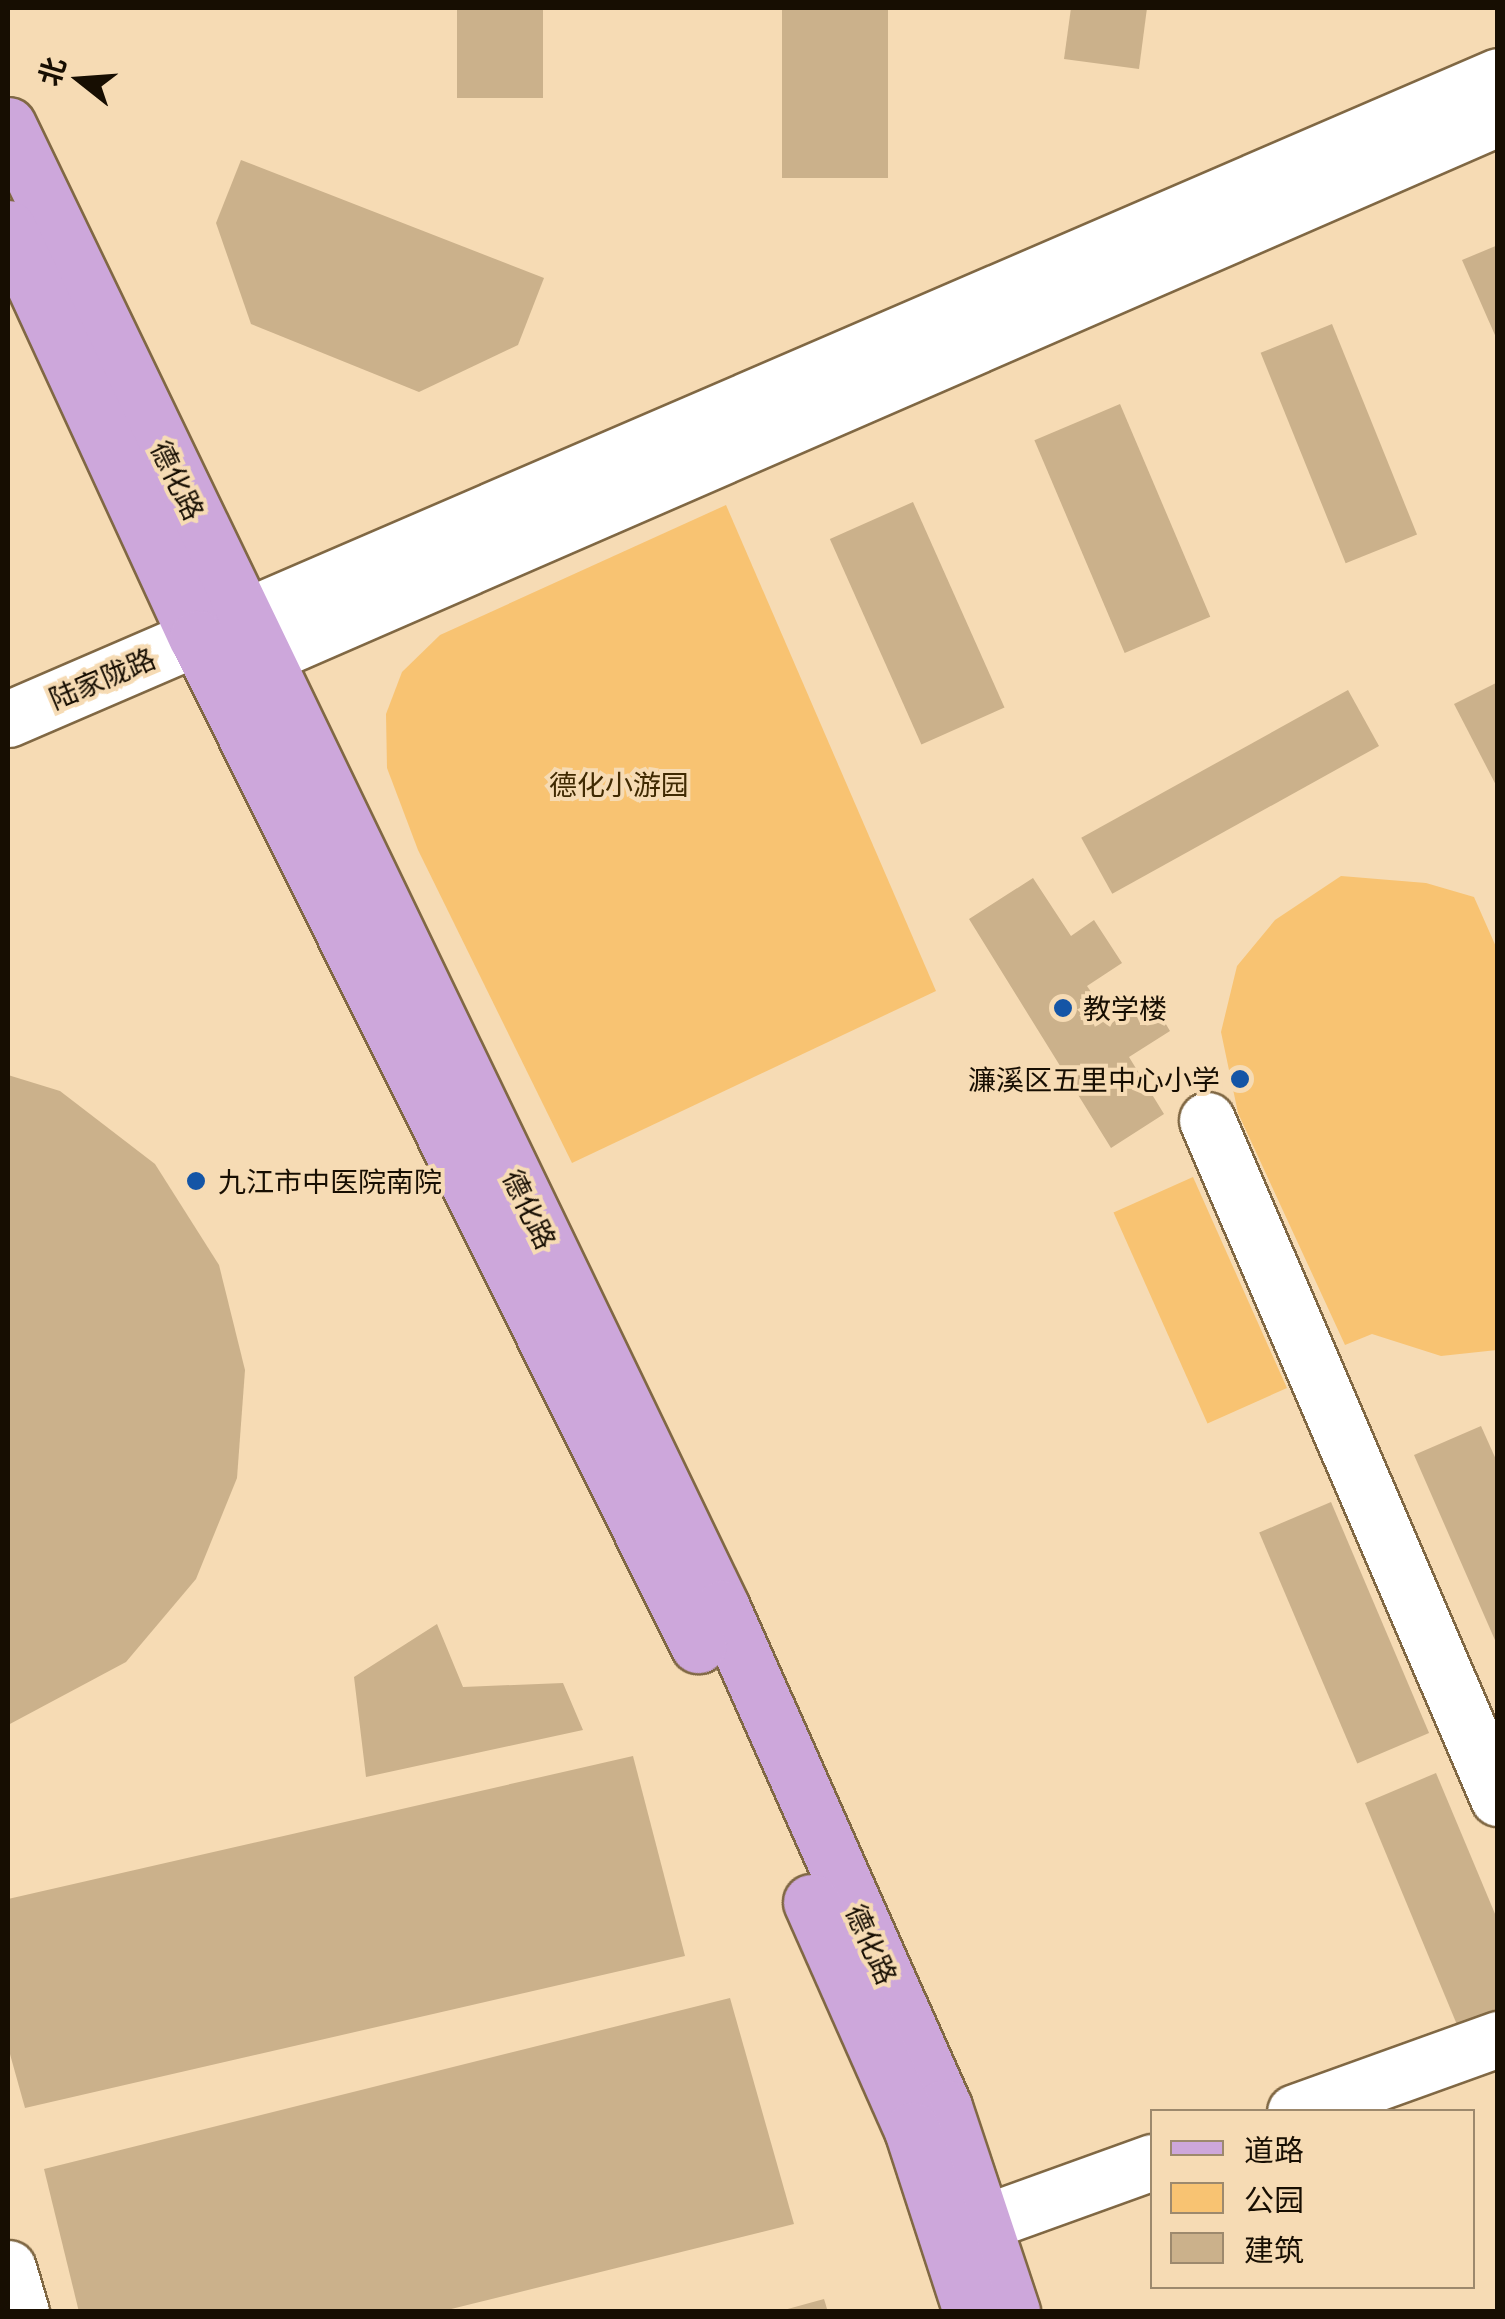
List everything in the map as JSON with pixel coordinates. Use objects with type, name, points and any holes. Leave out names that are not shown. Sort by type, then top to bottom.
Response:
[{"type":"main road","name":"德化路","points":[[8,125],[230,644],[694,1636],[912,2130],[970,2312]]},
{"type":"main road","name":"德化路","points":[[8,228],[230,644],[722,1608],[944,2107],[1012,2312]]},
{"type":"street","points":[[230,644],[1498,76]]},
{"type":"street","points":[[230,644],[1498,118]]},
{"type":"street","name":"陆家陇路","points":[[8,719],[230,644]]},
{"type":"street","points":[[1206,1120],[1498,1798]]},
{"type":"street","points":[[1303,2109],[1498,2039]]},
{"type":"street","points":[[983,2223],[1150,2163]]},
{"type":"street","points":[[8,2268],[20,2312]]},
{"type":"green space","name":"德化小游园","points":[[726,505],[936,991],[572,1163],[418,850],[387,768],[386,714],[402,672],[440,635]]},
{"type":"green space","points":[[1341,876],[1426,883],[1474,897],[1497,949],[1497,1350],[1441,1356],[1372,1334],[1345,1345],[1238,1113],[1221,1032],[1237,966],[1275,920]]},
{"type":"green space","points":[[1193,1177],[1287,1388],[1207,1423],[1114,1212]]},
{"type":"building","points":[[457,8],[543,8],[543,98],[457,98]]},
{"type":"building","points":[[782,8],[888,8],[888,178],[782,178]]},
{"type":"building","points":[[1071,8],[1147,8],[1139,69],[1064,59]]},
{"type":"building","points":[[241,160],[544,278],[518,345],[419,392],[251,324],[216,223]]},
{"type":"building","points":[[1498,245],[1498,342],[1462,260]]},
{"type":"building","points":[[1332,324],[1417,534],[1346,563],[1261,353]]},
{"type":"building","points":[[1120,404],[1210,617],[1125,653],[1034,440]]},
{"type":"building","points":[[913,502],[1005,708],[921,745],[830,539]]},
{"type":"building","points":[[1498,682],[1498,789],[1454,704]]},
{"type":"building","points":[[1348,690],[1379,746],[1112,894],[1081,838]]},
{"type":"building","name":"教学楼","points":[[1033,878],[1071,936],[1094,920],[1122,963],[1087,986],[1111,1021],[1148,994],[1170,1031],[1129,1057],[1164,1114],[1111,1148],[969,919]]},
{"type":"building","name":"九江市中医院南院","points":[[8,1075],[60,1091],[155,1164],[219,1265],[245,1370],[237,1478],[196,1579],[126,1662],[8,1725]]},
{"type":"building","points":[[1481,1426],[1498,1464],[1498,1647],[1414,1455]]},
{"type":"building","points":[[1331,1502],[1429,1733],[1357,1764],[1259,1532]]},
{"type":"building","points":[[437,1624],[463,1687],[563,1683],[583,1730],[366,1777],[354,1677]]},
{"type":"building","points":[[633,1756],[685,1956],[25,2108],[8,2047],[8,1899]]},
{"type":"building","points":[[1436,1773],[1498,1921],[1498,2016],[1460,2032],[1365,1803]]},
{"type":"building","points":[[730,1998],[794,2224],[439,2312],[79,2312],[44,2169]]},
{"type":"building","points":[[824,2299],[828,2312],[784,2312],[784,2310]]},
{"type":"place","name":"教学楼","points":[[1063,1008]]},
{"type":"place","name":"濂溪区五里中心小学","points":[[1240,1079]]},
{"type":"place","name":"九江市中医院南院","points":[[196,1181]]}]
